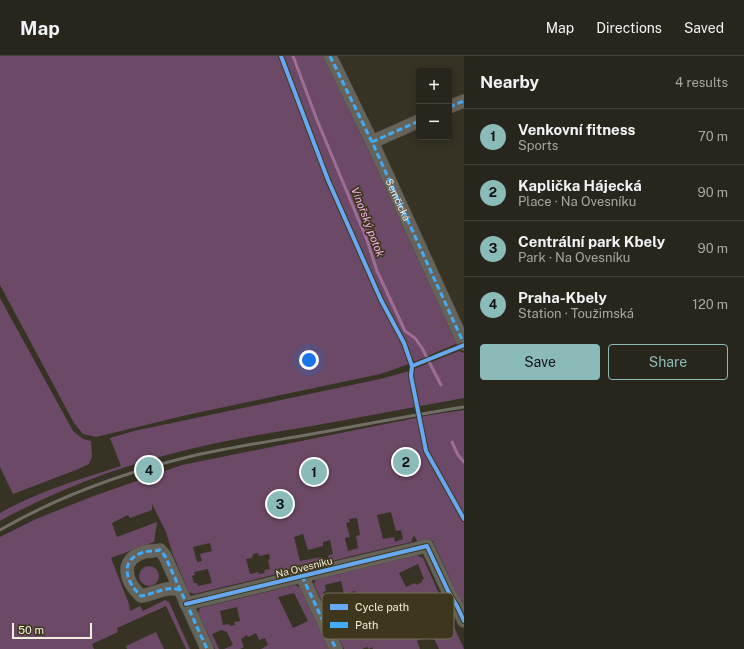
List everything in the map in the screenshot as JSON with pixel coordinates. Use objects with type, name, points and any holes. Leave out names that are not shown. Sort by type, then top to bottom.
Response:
[{"type":"street","name":"Semčická","points":[[330,56],[372,142],[464,344]]},
{"type":"street","points":[[452,106],[464,101]]},
{"type":"street","points":[[372,142],[416,122]]},
{"type":"street","name":"Na Ovesníku","points":[[186,604],[427,546],[448,593]]},
{"type":"street","points":[[302,576],[322,619]]},
{"type":"street","points":[[180,590],[207,649]]},
{"type":"street","name":"Na Ovesníku","points":[[454,602],[464,621]]},
{"type":"street","points":[[331,639],[336,649]]},
{"type":"shaded area","points":[[0,56],[325,56],[458,343],[410,364],[380,374],[187,415],[96,437],[83,434],[74,423],[0,285]]},
{"type":"shaded area","points":[[0,298],[73,431],[83,439],[91,441],[92,457],[89,464],[13,494],[0,467]]},
{"type":"shaded area","points":[[459,351],[464,353],[464,398],[235,439],[165,455],[116,470],[69,488],[22,509],[0,521],[0,513],[14,505],[59,486],[121,466],[110,438],[134,431],[380,379],[406,372]]},
{"type":"shaded area","points":[[464,410],[464,610],[433,541],[418,543],[414,535],[411,542],[194,594],[189,592],[172,552],[166,532],[152,504],[152,510],[130,518],[128,515],[112,523],[117,537],[157,522],[154,542],[111,558],[129,604],[130,611],[140,606],[143,611],[165,600],[169,602],[190,649],[186,649],[166,606],[117,628],[118,632],[92,644],[94,649],[0,649],[0,537],[36,519],[91,497],[182,465],[430,415]],"holes":[[[391,512],[396,531],[401,530],[403,539],[395,542],[394,537],[383,539],[377,515]],[[357,518],[360,535],[356,536],[358,548],[348,551],[345,538],[350,537],[346,523],[350,522],[349,519]],[[303,534],[308,550],[323,546],[323,542],[330,540],[333,554],[329,555],[328,558],[324,559],[322,557],[300,561],[294,537]],[[210,543],[212,551],[200,554],[202,561],[197,562],[193,547]],[[258,553],[259,556],[269,554],[270,559],[268,560],[270,569],[264,570],[265,573],[259,574],[258,572],[250,574],[246,559],[252,558],[253,554]],[[208,569],[212,583],[198,586],[197,583],[194,583],[192,576],[195,575],[194,572]]]},
{"type":"shaded area","points":[[416,555],[423,558],[439,593],[356,593],[355,591],[344,593],[341,581],[325,585],[326,591],[322,593],[322,601],[314,584],[316,579]],"holes":[[[418,564],[424,579],[416,585],[415,583],[406,587],[399,573]]]},
{"type":"shaded area","points":[[145,566],[153,566],[159,572],[159,580],[153,586],[145,586],[139,580],[139,572]]},
{"type":"shaded area","points":[[295,585],[301,588],[322,634],[322,639],[324,639],[329,649],[261,649],[268,645],[265,638],[259,640],[256,633],[248,637],[247,635],[241,639],[244,647],[240,649],[224,649],[233,645],[227,632],[221,630],[212,634],[219,649],[215,649],[198,613],[200,608]],"holes":[[[294,593],[308,621],[293,628],[278,597]],[[237,607],[240,621],[234,622],[235,625],[223,625],[220,611]]]},
{"type":"shaded area","points":[[454,627],[464,649],[439,649],[434,639],[454,639]]},
{"type":"shaded area","points":[[156,632],[164,649],[127,649],[126,646]]},
{"type":"shaded area","points":[[339,639],[421,639],[417,641],[420,649],[373,649],[372,647],[369,649],[367,647],[362,649],[344,649]]},
{"type":"waterway","name":"Vinořský potok","points":[[293,56],[317,120],[367,240],[377,271],[405,331],[415,338],[422,348],[441,385]]},
{"type":"waterway","name":"Vinořský potok","points":[[452,442],[458,455],[464,462]]},
{"type":"railway","points":[[0,530],[46,506],[93,486],[167,462],[237,447],[464,407]]},
{"type":"marked path","points":[[330,56],[372,142],[464,344]]},
{"type":"marked path","points":[[452,106],[464,101]]},
{"type":"marked path","points":[[372,142],[416,122]]},
{"type":"marked path","points":[[180,590],[166,589],[141,596],[131,584],[127,572],[130,560],[144,552],[160,550],[165,556],[207,649]]},
{"type":"marked path","points":[[302,576],[322,619]]},
{"type":"marked path","points":[[331,639],[336,649]]},
{"type":"cycle path","points":[[281,56],[328,180],[381,300],[404,343],[412,366],[411,376],[426,451],[464,519]]},
{"type":"cycle path","points":[[412,366],[464,345]]},
{"type":"cycle path","points":[[186,604],[427,546],[449,593]]},
{"type":"cycle path","points":[[454,601],[464,621]]},
{"type":"place","name":"Kaplička Hájecká","points":[[406,462]]},
{"type":"place","name":"Praha-Kbely","points":[[149,470]]},
{"type":"place","name":"Venkovní fitness","points":[[314,472]]},
{"type":"place","name":"Centrální park Kbely","points":[[280,504]]}]
